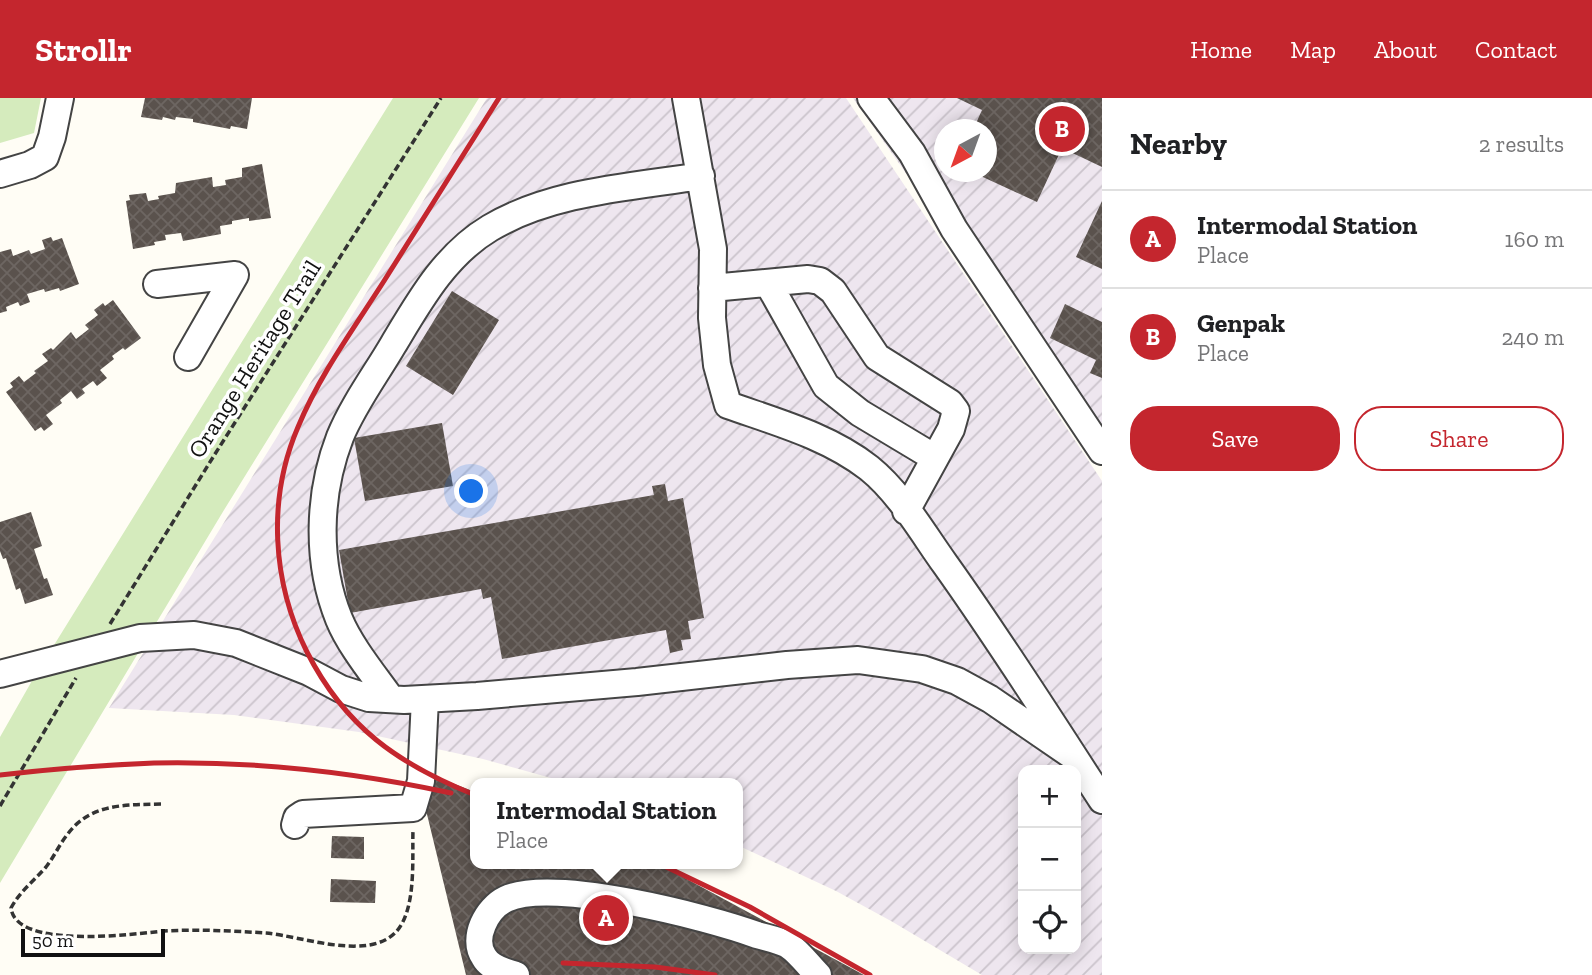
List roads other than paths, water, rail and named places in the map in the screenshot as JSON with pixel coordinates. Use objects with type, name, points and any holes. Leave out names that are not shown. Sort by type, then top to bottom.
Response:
[{"type":"street","points":[[0,174],[30,165],[45,157],[60,98]]},
{"type":"street","points":[[685,98],[713,249],[712,318],[716,365],[728,405],[801,431],[841,449],[870,470],[906,511],[1002,645],[1102,800]]},
{"type":"street","points":[[871,98],[912,153],[954,229],[1102,450]]},
{"type":"street","points":[[391,699],[339,621],[327,584],[322,543],[324,504],[341,436],[402,330],[438,275],[462,247],[492,226],[526,211],[571,197],[701,176]]},
{"type":"street","points":[[156,284],[235,275],[188,358]]},
{"type":"street","points":[[712,288],[808,279],[820,281],[833,291],[877,358],[950,403],[956,411],[951,429],[906,511]]},
{"type":"street","points":[[768,283],[826,386],[860,413],[935,458]]},
{"type":"street","points":[[0,674],[140,638],[194,635],[236,643],[309,671],[341,689],[369,698],[391,699],[425,699],[637,682],[858,660],[922,669],[957,681],[989,699],[1073,756]]},
{"type":"street","points":[[295,825],[297,818],[303,814],[413,808],[421,781],[425,699]]},
{"type":"street","points":[[516,975],[497,969],[483,957],[480,940],[483,922],[491,910],[507,899],[544,893],[630,902],[739,928],[787,945],[818,975]]},
{"type":"railway","points":[[470,793],[398,756],[376,740],[338,702],[307,652],[286,597],[278,540],[278,511],[288,454],[316,389],[499,98]]},
{"type":"railway","points":[[0,775],[135,764],[229,764],[304,769],[451,793]]},
{"type":"railway","points":[[670,869],[750,907],[870,975]]},
{"type":"railway","points":[[563,963],[655,967],[715,975]]},
{"type":"place","name":"Genpak","points":[[1062,129]]},
{"type":"place","name":"Intermodal Station","points":[[606,918]]}]
